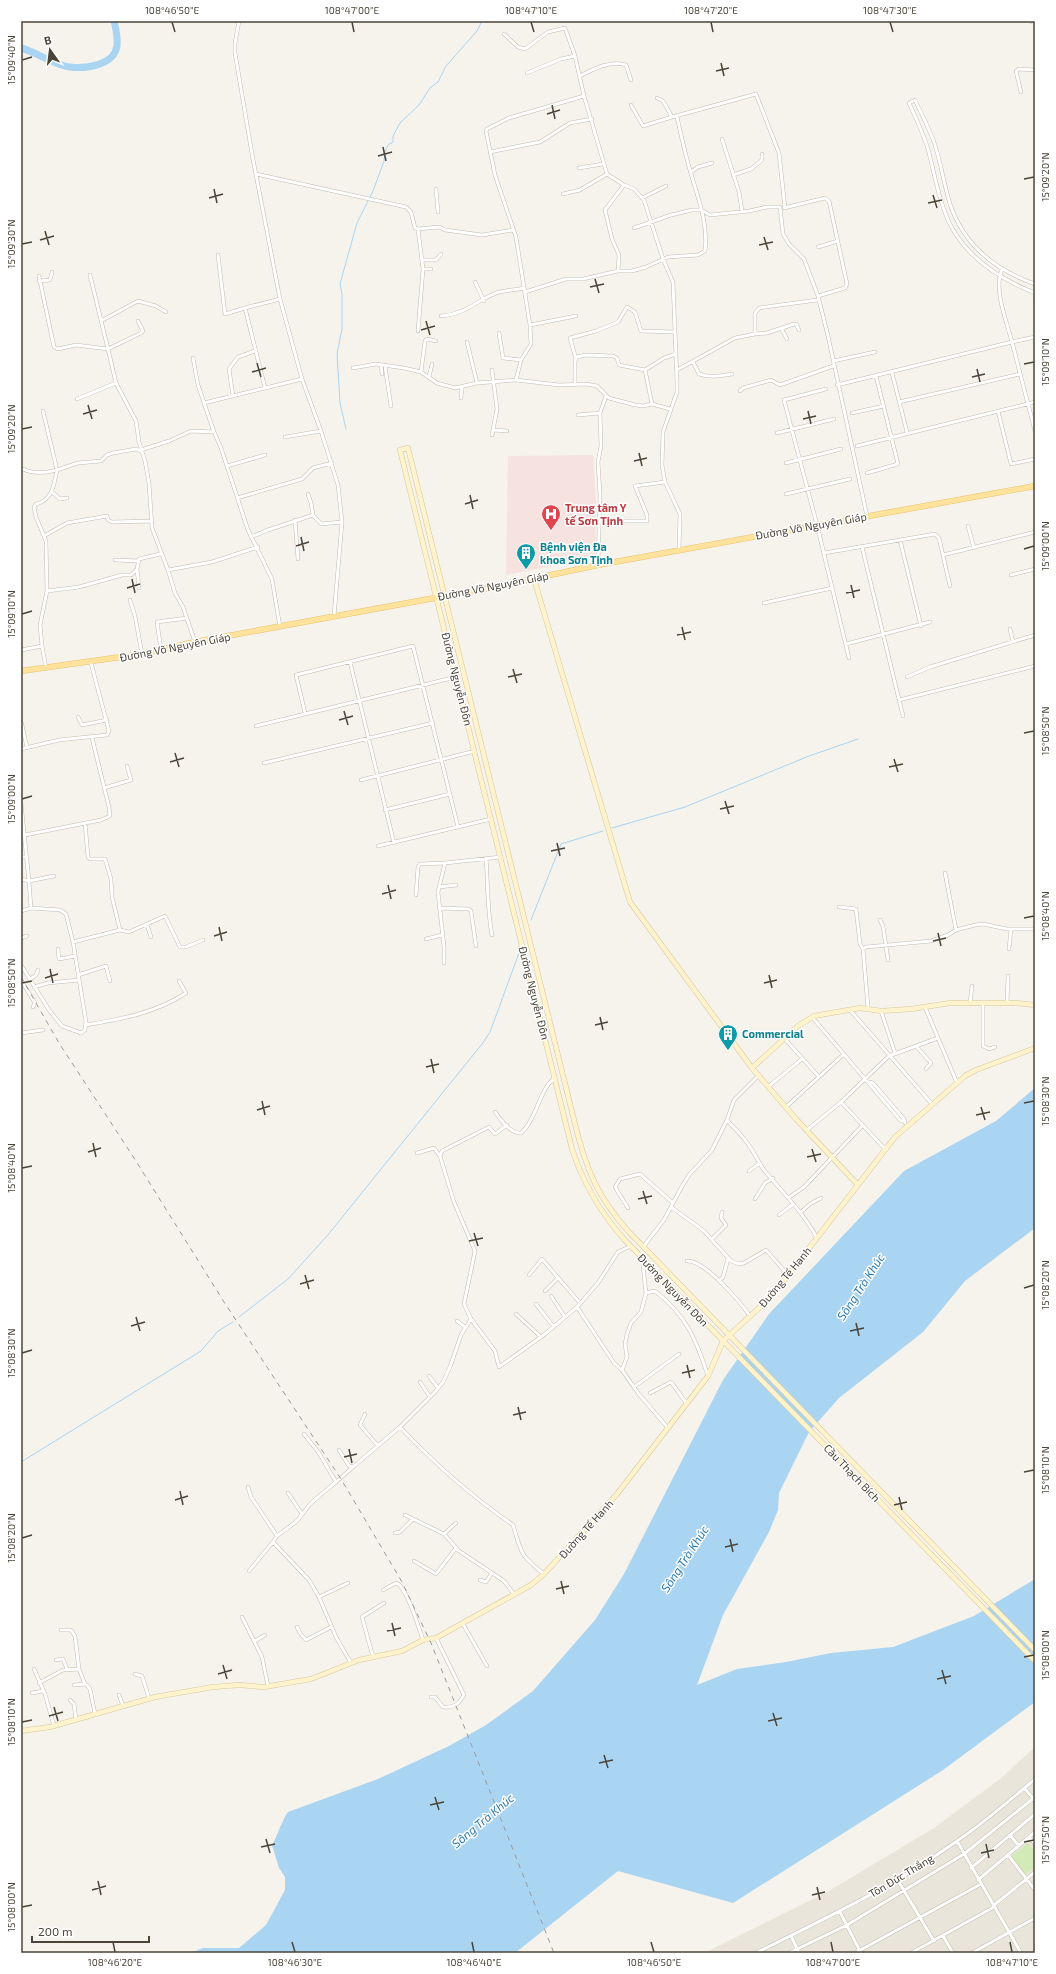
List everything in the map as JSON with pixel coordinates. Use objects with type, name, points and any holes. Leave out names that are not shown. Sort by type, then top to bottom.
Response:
[{"type":"main road","name":"Đường Nguyễn Đôn","points":[[736,1354],[631,1246],[604,1215],[585,1183],[572,1149],[400,450],[408,448],[538,976],[588,1170],[608,1206],[647,1251],[741,1349]]},
{"type":"main road","name":"Đường Võ Nguyên Giáp","points":[[21,671],[91,663],[142,654],[195,642],[534,579],[598,565],[1035,486]]},
{"type":"main road","points":[[534,579],[630,902],[752,1068],[858,1185]]},
{"type":"main road","points":[[456,677],[464,675]]},
{"type":"main road","points":[[475,751],[482,750]]},
{"type":"main road","points":[[492,819],[499,817]]},
{"type":"main road","points":[[501,857],[509,855]]},
{"type":"main road","points":[[530,977],[538,976]]},
{"type":"main road","points":[[752,1068],[798,1026],[812,1017],[868,1008],[881,1011],[911,1009],[950,1003],[1035,1005]]},
{"type":"main road","name":"Đường Tế Hanh","points":[[435,1638],[463,1624],[531,1585],[544,1574],[618,1494],[708,1376],[723,1341],[763,1306],[906,1123],[976,1070],[1035,1048]]},
{"type":"main road","points":[[642,1257],[647,1251]]},
{"type":"main road","name":"Cầu Thạch Bích","points":[[741,1349],[1035,1650]]},
{"type":"main road","name":"Cầu Thạch Bích","points":[[736,1354],[1035,1661]]},
{"type":"main road","points":[[21,1731],[54,1726],[149,1698],[213,1687],[268,1686],[312,1679],[351,1663],[402,1651],[423,1640],[435,1638]]},
{"type":"street","points":[[239,21],[235,43],[236,53],[256,174],[280,299],[302,379],[321,430],[338,485],[342,522],[334,616]]},
{"type":"street","points":[[504,34],[518,47],[525,49],[548,32],[565,28],[575,56],[584,96],[607,174],[624,185],[634,189],[642,198],[663,259],[673,282],[677,392],[663,432],[662,465],[665,482],[680,514],[679,550]]},
{"type":"street","points":[[527,73],[561,59],[575,56]]},
{"type":"street","points":[[580,76],[605,65],[620,63],[626,65],[631,80]]},
{"type":"street","points":[[1021,92],[1016,71],[1019,69],[1035,70]]},
{"type":"street","points":[[631,105],[643,126],[756,94],[779,153],[783,208],[783,234],[789,244],[804,259],[817,298],[833,361],[837,385],[867,516]]},
{"type":"street","points":[[516,380],[521,360],[531,344],[530,325],[517,242],[499,188],[490,152],[487,129],[509,118],[584,96]]},
{"type":"street","points":[[657,98],[663,101],[672,117]]},
{"type":"street","points":[[1035,284],[1002,270],[987,259],[959,225],[951,204],[935,145],[915,100],[909,104],[927,147],[943,206],[952,228],[982,264],[999,277],[1035,293]]},
{"type":"street","points":[[525,292],[566,280],[583,279],[618,271],[632,271],[663,259],[682,255],[698,255],[705,251],[706,238],[704,218],[677,116]]},
{"type":"street","points":[[490,152],[540,142],[570,124],[592,119]]},
{"type":"street","points":[[722,139],[739,192],[742,211]]},
{"type":"street","points":[[734,175],[751,169],[762,160],[762,154]]},
{"type":"street","points":[[691,172],[698,167],[712,163]]},
{"type":"street","points":[[579,168],[603,164]]},
{"type":"street","points":[[256,174],[406,207],[411,212],[415,228],[418,229],[423,269],[418,331]]},
{"type":"street","points":[[563,194],[580,190],[607,174]]},
{"type":"street","points":[[618,271],[619,255],[612,239],[605,210],[624,185]]},
{"type":"street","points":[[642,198],[666,186]]},
{"type":"street","points":[[436,189],[438,212]]},
{"type":"street","points":[[634,228],[650,221],[671,215],[701,210],[710,215],[742,211],[749,212],[773,206],[783,208],[828,199],[848,284],[845,288],[817,298],[758,308],[755,313],[755,334]]},
{"type":"street","points":[[418,229],[439,227],[445,230],[482,234],[513,230]]},
{"type":"street","points":[[818,247],[838,241]]},
{"type":"street","points":[[422,260],[436,260],[441,254]]},
{"type":"street","points":[[218,256],[225,314],[280,299]]},
{"type":"street","points":[[423,269],[430,269]]},
{"type":"street","points":[[1002,270],[999,277],[999,291],[1035,431]]},
{"type":"street","points":[[40,281],[50,280],[52,272]]},
{"type":"street","points":[[39,276],[54,347],[58,349],[76,345],[108,348],[142,333],[143,331],[138,321]]},
{"type":"street","points":[[90,276],[116,383],[136,421],[149,483],[152,528],[160,554],[168,570],[175,593],[187,618],[195,642]]},
{"type":"street","points":[[475,282],[484,300]]},
{"type":"street","points":[[441,316],[453,315],[499,292],[524,288]]},
{"type":"street","points":[[101,321],[135,302],[149,304],[166,312]]},
{"type":"street","points":[[575,384],[576,359],[570,338],[596,332],[618,322],[627,307],[635,312],[641,332],[675,332]]},
{"type":"street","points":[[245,308],[265,388]]},
{"type":"street","points":[[530,325],[576,316]]},
{"type":"street","points":[[677,370],[736,338],[767,333],[796,324],[799,330]]},
{"type":"street","points":[[781,328],[787,339]]},
{"type":"street","points":[[499,333],[503,358],[521,360]]},
{"type":"street","points":[[837,385],[892,373],[951,356],[1035,337]]},
{"type":"street","points":[[421,372],[425,341],[427,339],[436,341]]},
{"type":"street","points":[[467,342],[477,383]]},
{"type":"street","points":[[233,396],[229,369],[238,357],[255,352]]},
{"type":"street","points":[[833,361],[875,352]]},
{"type":"street","points":[[576,359],[586,355],[611,356],[616,357],[619,365],[645,370],[664,358],[676,354]]},
{"type":"street","points":[[193,358],[198,385],[237,498],[251,537],[258,547],[262,560],[272,579],[280,627]]},
{"type":"street","points":[[693,362],[701,375],[708,377],[732,374]]},
{"type":"street","points":[[352,368],[376,364],[421,372],[449,388],[462,387],[477,383],[495,383],[516,380],[558,386],[575,384],[597,386],[602,389],[606,396],[635,405],[643,406],[652,404],[670,409]]},
{"type":"street","points":[[376,364],[377,370]]},
{"type":"street","points":[[429,377],[432,364]]},
{"type":"street","points":[[380,365],[382,374]]},
{"type":"street","points":[[385,366],[391,406]]},
{"type":"street","points":[[740,391],[743,388],[771,380],[780,385],[834,366]]},
{"type":"street","points":[[492,370],[495,383],[497,410],[492,435]]},
{"type":"street","points":[[645,370],[652,404]]},
{"type":"street","points":[[892,373],[907,432]]},
{"type":"street","points":[[899,402],[1020,374]]},
{"type":"street","points":[[867,473],[898,464],[893,436],[876,376]]},
{"type":"street","points":[[204,403],[302,379]]},
{"type":"street","points":[[77,399],[116,383]]},
{"type":"street","points":[[461,398],[462,387]]},
{"type":"street","points":[[826,389],[784,400],[817,525],[849,658]]},
{"type":"street","points":[[598,565],[600,495],[597,471],[598,455],[601,446],[600,413],[606,396]]},
{"type":"street","points":[[857,446],[907,432],[1035,402]]},
{"type":"street","points":[[852,414],[884,406]]},
{"type":"street","points":[[43,411],[57,470],[52,492],[42,502],[36,504],[34,507],[36,517],[46,542],[47,591],[40,625],[46,669]]},
{"type":"street","points":[[998,411],[1011,464],[1035,459]]},
{"type":"street","points":[[578,415],[600,413]]},
{"type":"street","points":[[777,433],[834,419]]},
{"type":"street","points":[[285,437],[321,430]]},
{"type":"street","points":[[494,430],[507,431]]},
{"type":"street","points":[[22,469],[38,472],[57,470],[78,463],[101,460],[107,455],[113,453],[136,449],[141,450],[169,441],[191,431],[214,432]]},
{"type":"street","points":[[786,463],[841,450]]},
{"type":"street","points":[[227,466],[265,455]]},
{"type":"street","points":[[237,498],[302,479],[313,468],[332,463]]},
{"type":"street","points":[[786,494],[850,479]]},
{"type":"street","points":[[600,522],[647,522],[647,515],[635,486],[665,482]]},
{"type":"street","points":[[52,492],[60,499],[66,498]]},
{"type":"street","points":[[308,494],[313,515],[321,524],[342,522]]},
{"type":"street","points":[[251,537],[295,520],[313,515]]},
{"type":"street","points":[[44,536],[67,524],[107,516],[108,520],[112,522],[152,521]]},
{"type":"street","points":[[295,520],[298,559]]},
{"type":"street","points":[[968,526],[974,548]]},
{"type":"street","points":[[943,555],[1035,532]]},
{"type":"street","points":[[824,553],[935,534],[939,538],[950,586]]},
{"type":"street","points":[[900,540],[921,626]]},
{"type":"street","points":[[168,570],[212,562],[258,547]]},
{"type":"street","points":[[862,547],[903,716]]},
{"type":"street","points":[[115,560],[138,561],[143,557],[160,554]]},
{"type":"street","points":[[138,561],[137,569],[139,588]]},
{"type":"street","points":[[47,591],[79,587],[122,575],[131,575],[137,569]]},
{"type":"street","points":[[1011,575],[1035,569]]},
{"type":"street","points":[[764,603],[832,588]]},
{"type":"street","points":[[130,600],[136,621],[142,654]]},
{"type":"street","points":[[161,650],[157,622],[187,618]]},
{"type":"street","points":[[846,644],[921,626],[930,622]]},
{"type":"street","points":[[1010,629],[1013,642]]},
{"type":"street","points":[[906,677],[930,667],[1035,636]]},
{"type":"street","points":[[21,650],[42,646]]},
{"type":"street","points":[[305,714],[296,675],[413,646],[458,827]]},
{"type":"street","points":[[350,662],[358,700],[394,843]]},
{"type":"street","points":[[21,749],[67,739],[92,738],[107,735],[109,731],[107,720],[91,663]]},
{"type":"street","points":[[900,700],[1035,666]]},
{"type":"street","points":[[256,726],[456,677]]},
{"type":"street","points":[[78,717],[79,724],[82,725],[107,720]]},
{"type":"street","points":[[21,721],[28,747]]},
{"type":"street","points":[[264,763],[433,723]]},
{"type":"street","points":[[25,834],[85,823],[110,816],[92,738]]},
{"type":"street","points":[[361,780],[475,751]]},
{"type":"street","points":[[104,788],[131,780],[127,766]]},
{"type":"street","points":[[385,810],[450,794]]},
{"type":"street","points":[[21,803],[31,908]]},
{"type":"street","points":[[378,846],[492,819]]},
{"type":"street","points":[[85,823],[88,857],[105,859],[111,879],[112,897],[120,930]]},
{"type":"street","points":[[21,857],[27,857]]},
{"type":"street","points":[[416,895],[418,865],[501,857]]},
{"type":"street","points":[[486,858],[489,897],[487,908],[492,935]]},
{"type":"street","points":[[444,963],[444,948],[439,908],[439,888],[445,863]]},
{"type":"street","points":[[945,873],[956,930]]},
{"type":"street","points":[[21,879],[29,880],[54,876]]},
{"type":"street","points":[[439,888],[456,885]]},
{"type":"street","points":[[839,907],[856,909],[860,944],[863,949],[868,1008]]},
{"type":"street","points":[[21,911],[31,908],[63,911],[66,914],[73,942],[86,1025],[86,1028],[81,1033],[62,1026],[34,987],[21,965]]},
{"type":"street","points":[[439,908],[469,908],[471,911],[476,946]]},
{"type":"street","points":[[73,942],[120,930],[129,932],[165,916],[180,947],[186,947],[203,940]]},
{"type":"street","points":[[880,920],[884,931],[888,960]]},
{"type":"street","points":[[863,949],[866,947],[931,941],[948,935],[956,930],[983,924],[1011,929],[1035,929]]},
{"type":"street","points":[[147,925],[151,937]]},
{"type":"street","points":[[1009,949],[1011,929]]},
{"type":"street","points":[[426,939],[442,935]]},
{"type":"street","points":[[21,938],[27,936]]},
{"type":"street","points":[[58,949],[59,958],[75,956]]},
{"type":"street","points":[[78,974],[106,966],[110,981]]},
{"type":"street","points":[[30,979],[36,976],[38,970]]},
{"type":"street","points":[[1007,1004],[1008,976]]},
{"type":"street","points":[[21,980],[35,1003],[33,1007]]},
{"type":"street","points":[[34,987],[48,982],[78,980]]},
{"type":"street","points":[[86,1025],[129,1018],[150,1011],[186,993],[178,981]]},
{"type":"street","points":[[970,1003],[972,986]]},
{"type":"street","points":[[982,1004],[983,1046],[990,1048],[995,1047]]},
{"type":"street","points":[[925,1006],[957,1083]]},
{"type":"street","points":[[850,1010],[932,1104]]},
{"type":"street","points":[[881,1011],[895,1053]]},
{"type":"street","points":[[812,1017],[843,1055],[869,1082],[873,1083],[906,1123]]},
{"type":"street","points":[[21,1033],[43,1030]]},
{"type":"street","points":[[807,1130],[841,1102],[889,1056],[938,1038]]},
{"type":"street","points":[[785,1039],[819,1077]]},
{"type":"street","points":[[916,1046],[931,1063],[926,1069]]},
{"type":"street","points":[[786,1106],[843,1055]]},
{"type":"street","points":[[769,1086],[802,1059]]},
{"type":"street","points":[[644,1247],[664,1220],[690,1175],[712,1150],[727,1120],[734,1100],[759,1075]]},
{"type":"street","points":[[495,1112],[516,1133],[522,1132],[534,1116],[548,1085],[555,1078]]},
{"type":"street","points":[[841,1102],[886,1150]]},
{"type":"street","points":[[727,1120],[748,1144],[760,1163],[773,1178],[792,1205],[801,1212],[817,1238]]},
{"type":"street","points":[[440,1156],[442,1151],[489,1127],[495,1134],[507,1125]]},
{"type":"street","points":[[788,1198],[804,1187],[862,1126]]},
{"type":"street","points":[[417,1153],[434,1148],[440,1156],[454,1202],[475,1250],[474,1264],[463,1302],[471,1319],[495,1351],[499,1367],[541,1337],[577,1307],[598,1283],[618,1252],[631,1246]]},
{"type":"street","points":[[749,1171],[760,1163]]},
{"type":"street","points":[[628,1208],[615,1187],[620,1179],[634,1174],[642,1176],[673,1203]]},
{"type":"street","points":[[755,1199],[765,1183],[773,1178]]},
{"type":"street","points":[[801,1212],[810,1204],[821,1198]]},
{"type":"street","points":[[780,1215],[792,1205]]},
{"type":"street","points":[[672,1207],[704,1231],[728,1259],[739,1264],[766,1250],[788,1275]]},
{"type":"street","points":[[712,1239],[726,1224],[722,1218],[722,1212]]},
{"type":"street","points":[[622,1370],[627,1357],[625,1344],[627,1334],[631,1323],[641,1312],[646,1293],[646,1282],[641,1263],[642,1257]]},
{"type":"street","points":[[529,1275],[542,1259],[580,1303]]},
{"type":"street","points":[[720,1280],[723,1277],[728,1259]]},
{"type":"street","points":[[687,1261],[695,1262],[720,1280],[750,1316]]},
{"type":"street","points":[[545,1291],[558,1278]]},
{"type":"street","points":[[646,1293],[655,1291],[684,1319],[698,1345],[708,1376]]},
{"type":"street","points":[[551,1296],[565,1317]]},
{"type":"street","points":[[536,1304],[553,1326]]},
{"type":"street","points":[[577,1307],[614,1363],[622,1370],[668,1429]]},
{"type":"street","points":[[516,1314],[541,1337]]},
{"type":"street","points":[[249,1571],[277,1536],[302,1514],[311,1503],[400,1427],[438,1388],[450,1367],[460,1335],[471,1319]]},
{"type":"street","points":[[457,1321],[465,1327]]},
{"type":"street","points":[[634,1387],[679,1354]]},
{"type":"street","points":[[429,1376],[438,1388]]},
{"type":"street","points":[[420,1382],[430,1397]]},
{"type":"street","points":[[650,1393],[672,1382],[687,1404]]},
{"type":"street","points":[[366,1414],[360,1426],[378,1446]]},
{"type":"street","points":[[400,1427],[431,1458],[493,1511],[513,1525],[516,1539],[526,1559],[544,1574]]},
{"type":"street","points":[[304,1434],[319,1453],[336,1479],[335,1483]]},
{"type":"street","points":[[339,1450],[349,1466],[353,1467]]},
{"type":"street","points":[[248,1487],[251,1497],[277,1536]]},
{"type":"street","points":[[288,1493],[302,1514]]},
{"type":"street","points":[[405,1515],[444,1534],[456,1548],[504,1582],[514,1594]]},
{"type":"street","points":[[395,1533],[400,1532],[413,1519]]},
{"type":"street","points":[[444,1534],[456,1523]]},
{"type":"street","points":[[273,1542],[309,1580],[319,1597],[332,1627],[351,1663]]},
{"type":"street","points":[[414,1561],[436,1574],[456,1548]]},
{"type":"street","points":[[480,1580],[486,1582],[492,1573]]},
{"type":"street","points":[[319,1597],[348,1583]]},
{"type":"street","points":[[383,1590],[396,1583],[401,1586],[413,1611],[423,1640]]},
{"type":"street","points":[[373,1657],[362,1617],[384,1603]]},
{"type":"street","points":[[242,1617],[262,1657],[268,1686]]},
{"type":"street","points":[[463,1624],[487,1666]]},
{"type":"street","points":[[297,1627],[300,1634],[306,1640],[332,1627]]},
{"type":"street","points":[[61,1630],[71,1630],[75,1636],[79,1668],[85,1684],[90,1689],[95,1714]]},
{"type":"street","points":[[255,1641],[265,1635]]},
{"type":"street","points":[[431,1697],[435,1698],[443,1707],[452,1708],[456,1706],[464,1696],[435,1638]]},
{"type":"street","points":[[56,1660],[63,1659],[66,1669]]},
{"type":"street","points":[[39,1683],[66,1669],[79,1668]]},
{"type":"street","points":[[34,1669],[43,1691],[54,1726]]},
{"type":"street","points":[[135,1674],[142,1676],[149,1698]]},
{"type":"street","points":[[74,1685],[85,1684]]},
{"type":"street","points":[[32,1693],[43,1691]]},
{"type":"street","points":[[119,1695],[123,1706]]},
{"type":"street","points":[[70,1700],[74,1704],[76,1720]]},
{"type":"street","name":"Tôn Đức Thắng","points":[[756,1953],[840,1912],[897,1879],[957,1841],[1035,1779]]},
{"type":"street","points":[[789,1953],[798,1951],[847,1924],[905,1891],[964,1854],[1035,1798],[1024,1788]]},
{"type":"street","points":[[971,1868],[1035,1814]]},
{"type":"street","points":[[978,1880],[1035,1832]]},
{"type":"street","points":[[1010,1835],[1019,1846]]},
{"type":"street","points":[[1029,1837],[1035,1844]]},
{"type":"street","points":[[957,1841],[971,1868],[1021,1953]]},
{"type":"street","points":[[1008,1855],[1034,1888]]},
{"type":"street","points":[[911,1953],[918,1951],[994,1906],[1035,1872]]},
{"type":"street","points":[[897,1879],[934,1941]]},
{"type":"street","points":[[855,1953],[861,1952],[981,1884]]},
{"type":"street","points":[[840,1912],[861,1952]]},
{"type":"street","points":[[972,1953],[1009,1934],[1035,1918]]},
{"type":"street","points":[[790,1936],[798,1951]]},
{"type":"street","points":[[943,1936],[953,1953]]},
{"type":"shaded area","name":"Trung tâm Y tế Sơn Tịnh","points":[[593,455],[596,505],[595,558],[506,575],[508,456]]},
{"type":"shaded area","points":[[1035,1747],[1035,1953],[704,1953],[827,1892],[934,1828],[1000,1779]]},
{"type":"green space","points":[[1028,1843],[1035,1852],[1035,1867],[1024,1876],[1010,1857]]},
{"type":"water","name":"Sông Trà Khúc","points":[[1035,1088],[1035,1228],[965,1281],[923,1332],[839,1398],[809,1432],[779,1493],[778,1510],[769,1532],[723,1615],[697,1685],[737,1669],[786,1662],[831,1653],[893,1647],[974,1616],[1035,1579],[1035,1702],[943,1770],[733,1903],[618,1871],[515,1953],[191,1953],[203,1948],[239,1948],[266,1925],[285,1890],[285,1877],[279,1868],[272,1845],[288,1812],[378,1779],[449,1746],[486,1725],[533,1691],[595,1620],[624,1574],[723,1380],[769,1314],[904,1171],[996,1121]]},
{"type":"waterway","points":[[21,48],[65,66],[84,67],[99,64],[111,58],[115,52],[117,39],[114,21]]},
{"type":"waterway","points":[[346,429],[340,403],[337,354],[342,329],[342,294],[340,284],[357,223],[373,191],[388,145],[393,142],[393,136],[400,123],[419,105],[430,88],[438,82],[446,66],[477,31],[482,21]]},
{"type":"waterway","points":[[612,828],[685,807],[809,756],[858,739]]},
{"type":"waterway","points":[[531,920],[561,844],[603,831]]},
{"type":"waterway","points":[[239,1317],[288,1279],[327,1236],[482,1044],[490,1032],[519,953]]},
{"type":"waterway","points":[[21,1462],[201,1351],[218,1331],[233,1322]]},
{"type":"railway","points":[[21,977],[59,1043],[134,1158],[224,1302],[341,1479],[402,1582],[431,1643],[554,1953]]},
{"type":"place","name":"Trung tâm Y tế Sơn Tịnh","points":[[551,531]]},
{"type":"place","name":"Bệnh viện Đa khoa Sơn Tịnh","points":[[526,570]]},
{"type":"place","name":"Commercial","points":[[728,1051]]}]
